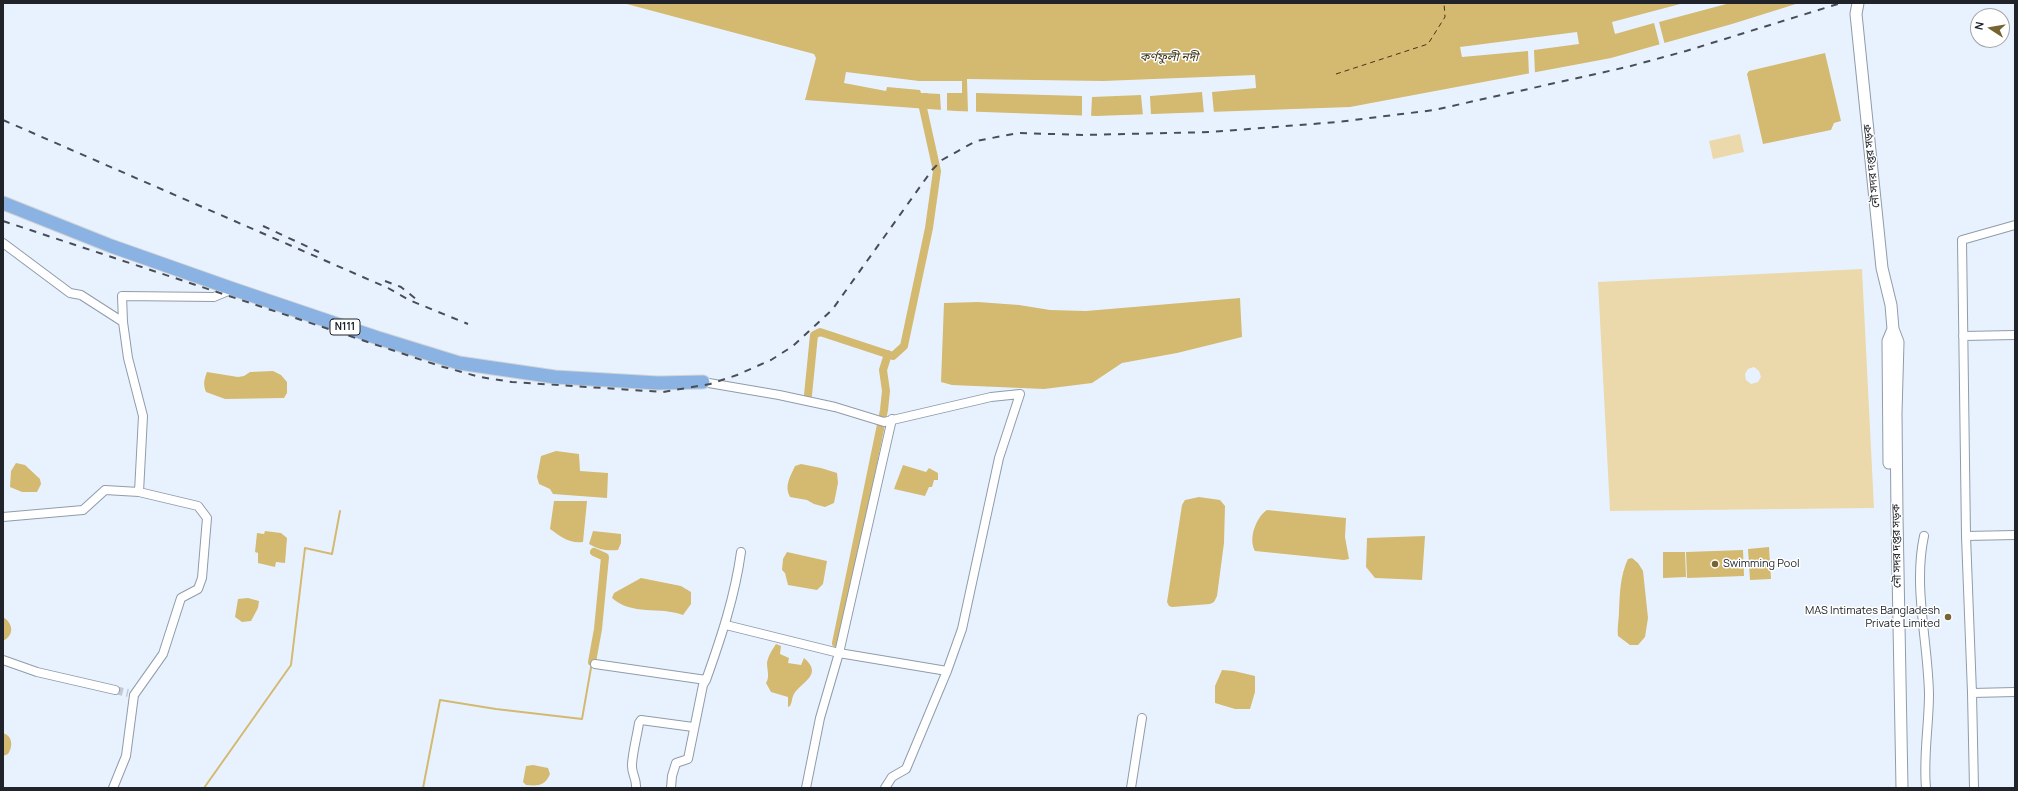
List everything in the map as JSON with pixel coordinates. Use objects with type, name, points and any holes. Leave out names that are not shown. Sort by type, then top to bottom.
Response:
[{"type":"highway","name":"N111","points":[[3,203],[111,246],[233,289],[378,338],[459,363],[555,377],[658,383],[703,382]]},
{"type":"main road","name":"নৌ সদর দপ্তর সড়ক","points":[[1858,3],[1856,14],[1882,268],[1891,305],[1893,330],[1898,342],[1896,500],[1902,788]]},
{"type":"main road","name":"নৌ সদর দপ্তর সড়ক","points":[[1893,330],[1888,341],[1888,412],[1894,788]]},
{"type":"street","points":[[1974,788],[1966,536],[1962,240],[2015,225]]},
{"type":"street","points":[[3,243],[70,293],[81,295],[123,322]]},
{"type":"street","points":[[139,492],[143,416],[130,365],[123,322],[122,296],[214,297],[233,289]]},
{"type":"street","points":[[1963,336],[2015,335]]},
{"type":"street","points":[[703,382],[779,395],[835,407],[881,422],[991,397],[1020,394],[999,458],[962,629],[947,671],[906,769],[892,777],[885,788]]},
{"type":"street","points":[[806,788],[820,718],[839,653],[892,419]]},
{"type":"street","points":[[3,517],[83,510],[105,490],[139,492],[198,506],[207,518],[202,578],[198,589],[181,598],[163,654],[131,694],[126,756],[113,788]]},
{"type":"street","points":[[1966,536],[2015,534]]},
{"type":"street","points":[[1924,536],[1921,552],[1921,586],[1928,693],[1925,774],[1926,788]]},
{"type":"street","points":[[672,788],[672,776],[676,762],[688,759],[693,727],[703,685],[726,625],[738,576],[741,552]]},
{"type":"street","points":[[726,625],[839,653],[947,671]]},
{"type":"street","points":[[3,660],[36,672],[115,690]]},
{"type":"street","points":[[595,664],[706,680]]},
{"type":"street","points":[[1972,693],[2015,692]]},
{"type":"street","points":[[1131,788],[1142,718]]},
{"type":"street","points":[[636,788],[636,782],[632,773],[632,763],[639,723],[641,720],[693,727]]},
{"type":"shaded area","points":[[1740,134],[1744,152],[1713,159],[1709,141]]},
{"type":"shaded area","points":[[1862,269],[1874,508],[1610,511],[1598,282]],"holes":[[[1754,367],[1759,371],[1761,377],[1758,382],[1751,384],[1746,380],[1745,374],[1748,369]]]},
{"type":"water","name":"কর্ণফুলী নদী","points":[[623,3],[1799,3],[1732,24],[1611,58],[1350,107],[1096,116],[956,111],[805,100],[816,58],[814,54]]},
{"type":"water","points":[[1825,53],[1841,121],[1834,123],[1831,130],[1763,144],[1747,74],[1749,71]]},
{"type":"water","points":[[1240,298],[1242,337],[1177,353],[1122,363],[1092,383],[1044,389],[952,385],[941,382],[944,303],[978,302],[1019,305],[1050,310],[1086,311]]},
{"type":"water","points":[[273,371],[281,375],[287,382],[287,393],[284,398],[225,399],[206,392],[204,387],[207,372],[238,377],[244,376],[250,372]]},
{"type":"water","points":[[556,451],[579,454],[580,471],[608,473],[607,498],[553,494],[550,489],[539,484],[537,477],[541,456]]},
{"type":"water","points":[[16,463],[25,465],[40,479],[41,484],[37,492],[22,492],[10,487],[11,471]]},
{"type":"water","points":[[801,464],[837,473],[838,483],[834,503],[825,507],[807,500],[790,497],[788,493],[788,482],[795,466]]},
{"type":"water","points":[[903,465],[926,472],[929,468],[938,473],[938,480],[934,480],[932,487],[929,487],[925,496],[894,489]]},
{"type":"water","points":[[1199,497],[1220,500],[1225,506],[1224,543],[1217,596],[1214,602],[1210,604],[1172,607],[1169,606],[1167,602],[1182,505],[1185,500]]},
{"type":"water","points":[[554,501],[587,501],[583,542],[569,541],[550,529]]},
{"type":"water","points":[[1267,510],[1346,518],[1345,537],[1349,559],[1344,560],[1255,551],[1252,541],[1254,529],[1263,513]]},
{"type":"water","points":[[265,531],[281,533],[287,538],[285,563],[276,562],[275,567],[258,563],[258,553],[255,552],[257,533],[264,534]]},
{"type":"water","points":[[593,531],[621,534],[621,543],[618,550],[603,550],[589,544]]},
{"type":"water","points":[[1425,536],[1422,580],[1375,578],[1366,567],[1367,538]]},
{"type":"water","points":[[1769,547],[1771,579],[1750,580],[1748,549]]},
{"type":"water","name":"Swimming Pool","points":[[1743,550],[1744,576],[1687,578],[1686,552]]},
{"type":"water","points":[[787,552],[827,561],[823,584],[817,590],[788,585],[785,573],[782,570],[783,559]]},
{"type":"water","points":[[1663,552],[1685,552],[1686,577],[1663,578]]},
{"type":"water","points":[[1632,558],[1638,563],[1643,571],[1648,618],[1645,637],[1638,645],[1630,645],[1618,636],[1622,578],[1628,559]]},
{"type":"water","points":[[641,578],[681,586],[691,592],[691,604],[683,615],[674,612],[628,607],[620,604],[612,598],[614,593]]},
{"type":"water","points":[[248,598],[259,601],[258,608],[251,621],[242,622],[235,617],[238,599]]},
{"type":"water","points":[[3,617],[9,622],[11,632],[3,641]]},
{"type":"water","points":[[776,644],[781,646],[780,654],[789,658],[788,663],[801,665],[804,658],[810,664],[812,669],[809,678],[794,694],[791,705],[788,707],[788,697],[771,692],[766,683],[768,676],[767,663],[770,653]]},
{"type":"water","points":[[1222,670],[1255,676],[1255,692],[1250,709],[1235,709],[1215,703],[1215,686]]},
{"type":"water","points":[[3,733],[9,737],[11,748],[8,754],[3,756]]},
{"type":"water","points":[[533,765],[548,768],[550,774],[546,781],[541,784],[526,785],[523,782],[526,766]]},
{"type":"pier","points":[[1684,3],[1730,3],[1659,22],[1665,45],[1660,46],[1654,23],[1615,34],[1612,22]]},
{"type":"pier","points":[[1577,32],[1579,44],[1534,50],[1535,74],[1529,75],[1528,51],[1462,57],[1460,47]]},
{"type":"pier","points":[[846,72],[919,81],[962,81],[962,93],[947,93],[947,112],[941,112],[940,94],[921,93],[920,90],[887,87],[886,91],[844,83]]},
{"type":"pier","points":[[1255,75],[1256,88],[1212,92],[1214,114],[1204,114],[1202,92],[1150,96],[1151,116],[1143,116],[1141,95],[1092,97],[1091,118],[1082,118],[1082,96],[976,93],[976,114],[968,113],[967,79],[1103,81]]},
{"type":"waterway","points":[[808,395],[814,335],[820,332],[893,356],[904,346],[929,228],[937,171],[923,108],[925,97]]},
{"type":"waterway","points":[[836,643],[884,410],[886,391],[883,370],[888,354]]},
{"type":"waterway","points":[[204,788],[291,665],[305,548],[332,554],[340,511]]},
{"type":"waterway","points":[[592,662],[598,629],[605,557],[594,552]]},
{"type":"waterway","points":[[423,788],[440,700],[496,709],[582,719],[592,662]]},
{"type":"ferry route","points":[[1336,74],[1428,44],[1445,17],[1444,3]]},
{"type":"tunnel","points":[[115,690],[128,693]]},
{"type":"railway","points":[[3,221],[440,366],[480,377],[512,382],[663,392],[710,384],[737,375],[771,360],[793,346],[832,310],[932,170],[942,160],[976,141],[1018,133],[1084,135],[1211,132],[1338,122],[1434,110],[1627,67],[1686,51],[1841,3]]},
{"type":"railway","points":[[3,120],[388,288],[409,300],[468,324]]},
{"type":"railway","points":[[263,226],[319,252]]},
{"type":"railway","points":[[385,281],[401,287],[416,299]]},
{"type":"place","name":"Swimming Pool","points":[[1715,564]]},
{"type":"place","name":"MAS Intimates Bangladesh Private Limited","points":[[1948,617]]}]
